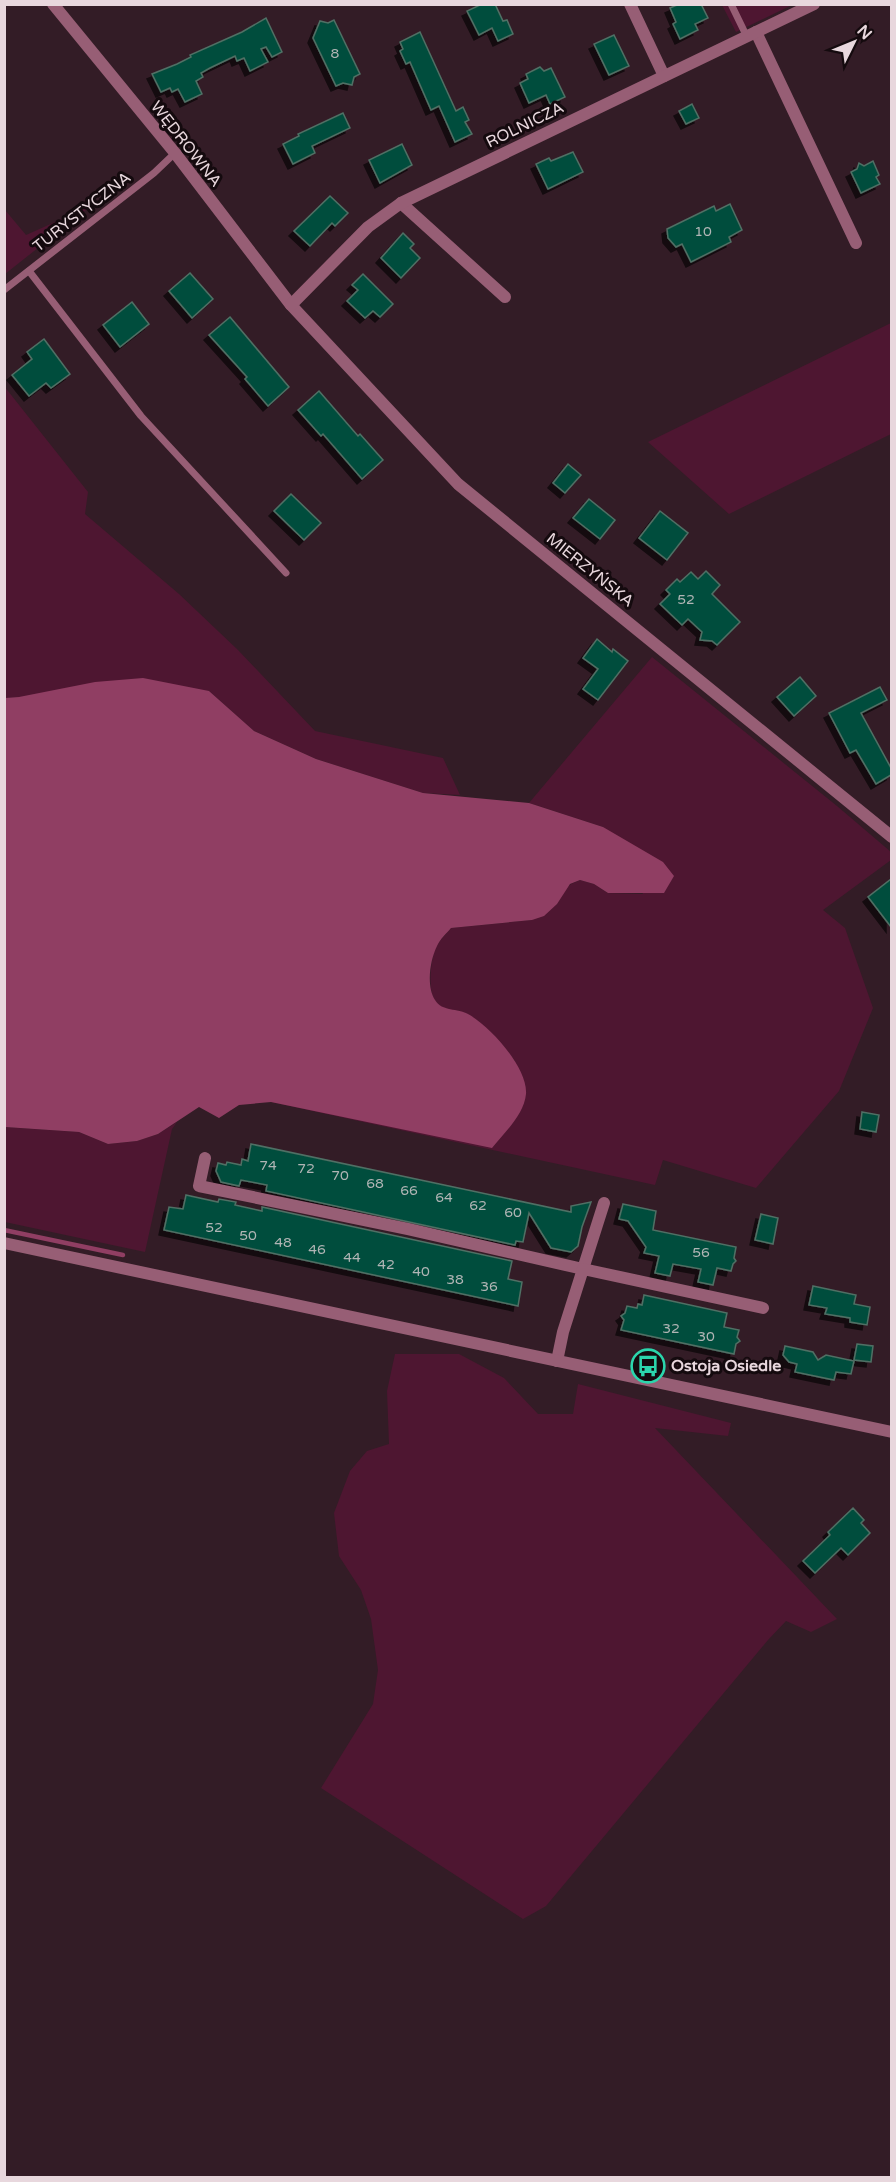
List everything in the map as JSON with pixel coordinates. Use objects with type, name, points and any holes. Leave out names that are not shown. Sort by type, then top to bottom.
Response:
[{"type":"street","name":"WĘDROWNA","points":[[53,4],[175,153],[291,305]]},
{"type":"street","points":[[630,4],[664,76]]},
{"type":"street","name":"ROLNICZA","points":[[291,305],[368,226],[401,202],[814,4]]},
{"type":"street","points":[[751,35],[856,243]]},
{"type":"street","points":[[401,202],[505,297]]},
{"type":"street","name":"MIERZYŃSKA","points":[[291,305],[458,484],[891,837]]},
{"type":"street","points":[[205,1158],[199,1186],[408,1229],[763,1308]]},
{"type":"street","points":[[557,1361],[563,1332],[604,1203]]},
{"type":"street","points":[[4,1243],[891,1432]]},
{"type":"lane","points":[[731,4],[751,35]]},
{"type":"lane","name":"TURYSTYCZNA","points":[[4,290],[154,173],[175,153]]},
{"type":"lane","points":[[29,271],[141,416],[286,573]]},
{"type":"shaded area","points":[[722,5],[792,5],[736,32]]},
{"type":"shaded area","points":[[91,206],[5,274],[5,210],[26,235]]},
{"type":"shaded area","points":[[891,323],[891,434],[729,514],[648,442]]},
{"type":"shaded area","points":[[4,386],[88,492],[85,514],[179,594],[238,650],[315,731],[443,758],[460,795],[423,793],[316,759],[254,731],[209,691],[5,698]]},
{"type":"shaded area","points":[[652,657],[891,852],[891,860],[823,910],[845,928],[873,1008],[839,1091],[756,1188],[663,1160],[655,1185],[271,1102],[515,1061],[494,1036],[476,1020],[465,1013],[442,1007],[435,1001],[430,981],[434,951],[451,928],[532,920],[571,884],[580,880],[594,884],[608,893],[643,894],[603,827],[529,803]]},
{"type":"shaded area","points":[[143,678],[209,691],[254,731],[316,759],[423,793],[529,803],[603,827],[663,862],[674,876],[664,893],[608,893],[594,884],[580,880],[570,884],[557,904],[544,916],[532,920],[451,928],[440,941],[432,958],[430,973],[432,994],[435,1000],[446,1008],[468,1014],[487,1028],[514,1060],[525,1084],[526,1094],[522,1109],[492,1148],[271,1102],[239,1105],[219,1118],[199,1107],[158,1134],[137,1141],[108,1144],[79,1132],[5,1127],[5,698],[95,682]]},
{"type":"shaded area","points":[[177,1122],[172,1129],[145,1252],[5,1222],[4,1127],[79,1132],[108,1144],[137,1141],[158,1134]]},
{"type":"shaded area","points":[[395,1354],[459,1354],[504,1378],[538,1414],[573,1414],[578,1384],[731,1423],[728,1436],[655,1428],[837,1619],[811,1632],[786,1621],[546,1906],[523,1919],[321,1788],[373,1704],[378,1670],[371,1619],[361,1590],[339,1556],[334,1513],[350,1471],[367,1451],[389,1444],[387,1391]]},
{"type":"building","points":[[482,4],[495,4],[503,21],[507,20],[513,34],[498,41],[492,28],[479,35],[467,11]]},
{"type":"building","points":[[679,4],[701,4],[708,18],[695,24],[698,30],[680,39],[673,24],[676,22],[670,8]]},
{"type":"building","points":[[266,18],[282,52],[272,57],[266,47],[261,49],[268,62],[250,71],[244,58],[237,61],[235,56],[210,68],[201,73],[203,77],[196,81],[202,94],[185,102],[178,89],[172,92],[170,88],[161,92],[152,74],[177,64],[191,57],[190,55],[242,32]]},
{"type":"building","points":[[334,20],[360,74],[354,77],[352,85],[343,83],[336,86],[313,38],[320,21],[328,23]]},
{"type":"building","points":[[420,32],[456,111],[463,107],[469,120],[465,122],[472,134],[455,142],[439,106],[431,110],[410,62],[406,64],[400,51],[403,49],[400,42]]},
{"type":"building","points":[[614,35],[629,66],[609,75],[594,44]]},
{"type":"building","points":[[540,67],[544,71],[551,68],[565,97],[550,104],[546,95],[529,103],[520,83],[528,79],[526,74]]},
{"type":"building","points":[[692,104],[699,118],[686,124],[679,111]]},
{"type":"building","points":[[343,113],[350,128],[312,146],[315,153],[293,164],[283,144],[299,136],[298,134]]},
{"type":"building","points":[[402,144],[412,165],[380,183],[369,160]]},
{"type":"building","points":[[573,152],[583,172],[548,189],[536,164]]},
{"type":"building","points":[[873,161],[880,184],[861,193],[851,172],[857,169],[859,163],[864,166]]},
{"type":"building","points":[[330,196],[348,213],[335,226],[332,223],[310,246],[294,231]]},
{"type":"building","points":[[730,204],[742,230],[729,237],[731,242],[691,262],[682,244],[676,247],[668,238],[667,229],[714,206],[716,211]]},
{"type":"building","points":[[403,233],[414,244],[410,248],[420,258],[401,278],[381,258]]},
{"type":"building","points":[[190,273],[213,299],[192,318],[169,291]]},
{"type":"building","points":[[363,274],[393,304],[380,317],[373,311],[365,318],[347,301],[358,290],[352,285]]},
{"type":"building","points":[[132,302],[149,324],[120,347],[103,325]]},
{"type":"building","points":[[230,317],[289,387],[268,406],[245,379],[247,377],[209,335]]},
{"type":"building","points":[[44,339],[70,374],[51,388],[46,383],[29,396],[12,375],[32,359],[27,352]]},
{"type":"building","points":[[319,391],[358,436],[360,434],[383,460],[362,479],[323,434],[321,436],[298,410]]},
{"type":"building","points":[[568,464],[581,475],[565,493],[553,483]]},
{"type":"building","points":[[291,494],[321,523],[304,540],[274,511]]},
{"type":"building","points":[[589,499],[615,520],[600,539],[573,518]]},
{"type":"building","points":[[660,511],[688,533],[667,560],[639,538]]},
{"type":"building","points":[[706,571],[720,585],[712,594],[740,622],[717,645],[712,641],[700,640],[702,632],[688,619],[682,625],[660,604],[670,594],[666,590],[677,579],[680,582],[691,572],[698,579]]},
{"type":"building","points":[[597,639],[612,652],[613,649],[628,661],[598,700],[583,689],[598,669],[583,658]]},
{"type":"building","points":[[800,677],[816,696],[794,716],[777,697]]},
{"type":"building","points":[[880,687],[887,700],[861,713],[891,768],[891,775],[876,784],[856,750],[850,753],[829,713]]},
{"type":"building","points":[[891,879],[891,927],[868,897]]},
{"type":"building","points":[[862,1112],[879,1115],[876,1132],[860,1129]]},
{"type":"building","points":[[251,1144],[571,1212],[571,1206],[591,1202],[578,1246],[571,1252],[551,1248],[529,1213],[523,1242],[516,1241],[515,1245],[266,1191],[267,1185],[241,1180],[239,1186],[221,1182],[216,1171],[218,1163],[241,1165],[242,1159],[248,1161]]},
{"type":"building","points":[[186,1195],[218,1202],[219,1199],[236,1202],[235,1205],[262,1211],[262,1207],[512,1261],[508,1279],[522,1282],[518,1306],[164,1230],[169,1207],[183,1209]]},
{"type":"building","points":[[623,1204],[656,1211],[653,1230],[736,1247],[734,1258],[736,1261],[731,1271],[717,1268],[713,1285],[698,1282],[701,1269],[673,1264],[670,1276],[655,1273],[659,1256],[644,1253],[646,1247],[628,1221],[619,1219]]},
{"type":"building","points":[[761,1214],[778,1218],[773,1244],[755,1240]]},
{"type":"building","points":[[813,1286],[856,1295],[854,1304],[870,1307],[867,1325],[850,1322],[850,1318],[825,1314],[827,1308],[809,1305]]},
{"type":"building","points":[[644,1295],[727,1313],[724,1327],[739,1330],[737,1337],[740,1341],[736,1344],[734,1354],[621,1330],[624,1320],[621,1316],[625,1313],[627,1306],[637,1308],[638,1304],[642,1305]]},
{"type":"building","points":[[857,1344],[873,1346],[871,1362],[854,1360]]},
{"type":"building","points":[[785,1346],[813,1352],[818,1360],[826,1355],[854,1361],[851,1374],[836,1372],[834,1380],[795,1372],[797,1364],[789,1362],[783,1355]]},
{"type":"building","points":[[853,1508],[864,1520],[861,1523],[870,1533],[848,1555],[841,1548],[815,1573],[803,1561]]},
{"type":"waterway","points":[[4,1230],[123,1255]]},
{"type":"place","name":"Ostoja Osiedle","points":[[648,1366]]}]
